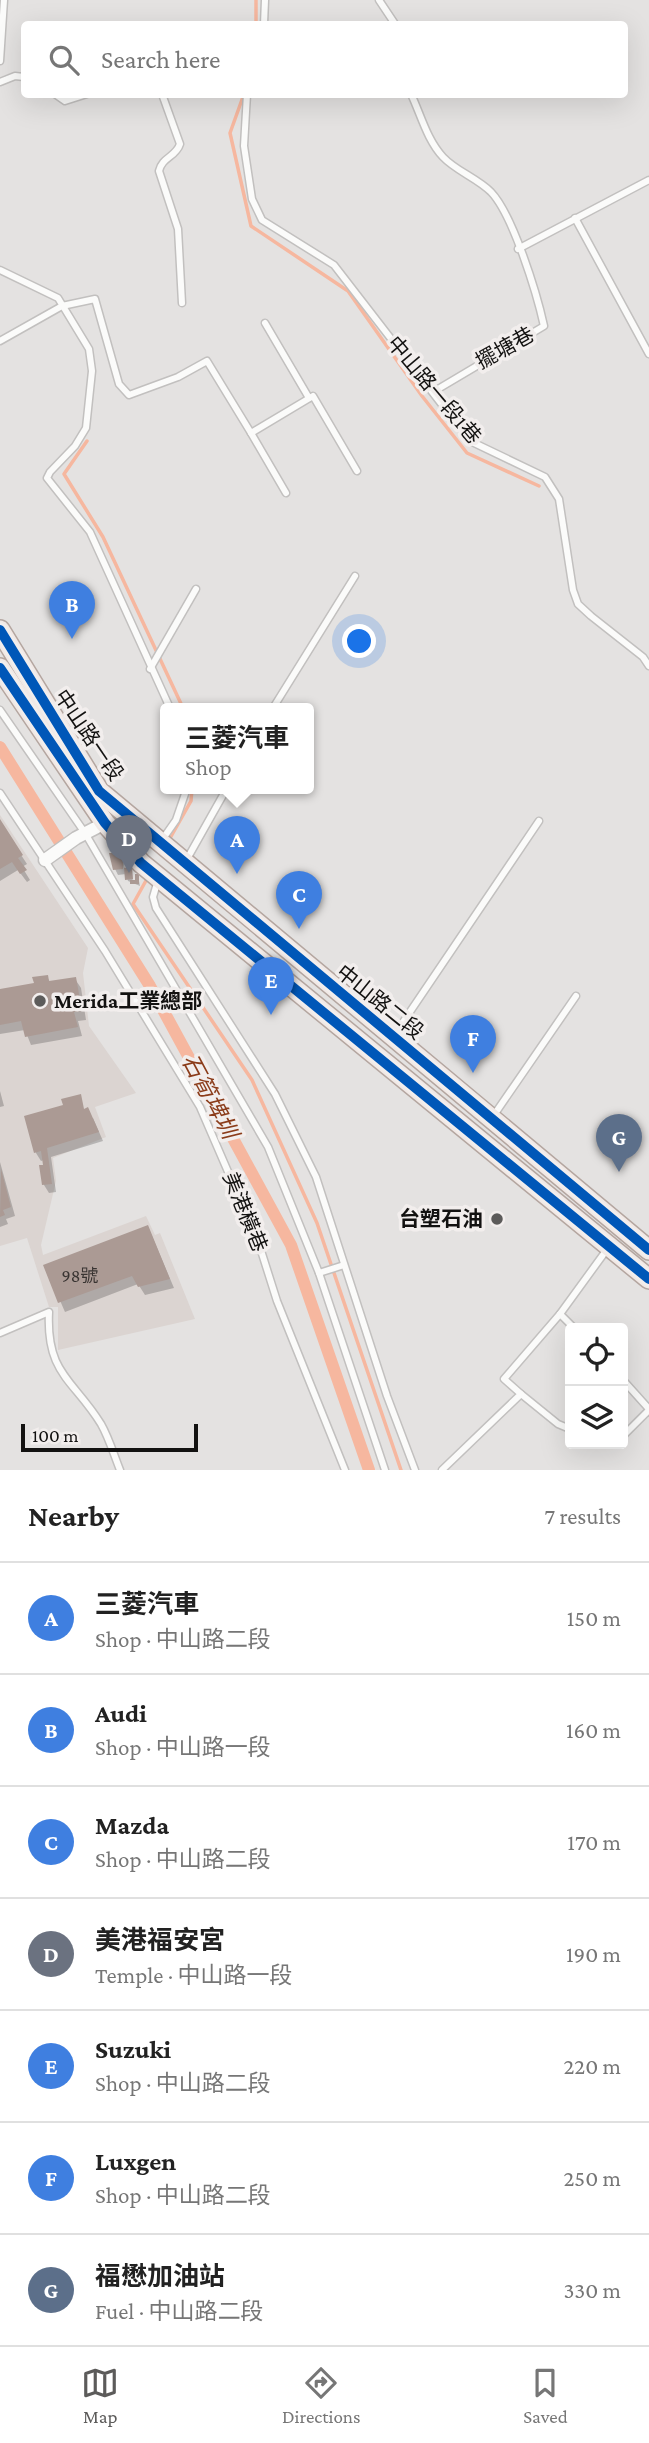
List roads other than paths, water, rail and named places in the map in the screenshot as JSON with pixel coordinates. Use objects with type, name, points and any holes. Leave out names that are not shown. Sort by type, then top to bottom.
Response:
[{"type":"main road","name":"中山路一段","points":[[0,630],[99,791],[184,864]]},
{"type":"main road","name":"中山路一段","points":[[0,668],[105,823],[141,863]]},
{"type":"main road","name":"中山路二段","points":[[141,863],[649,1279]]},
{"type":"main road","name":"中山路二段","points":[[184,864],[648,1246]]},
{"type":"street","points":[[45,860],[105,823]]},
{"type":"lane","points":[[0,61],[4,0]]},
{"type":"lane","points":[[264,21],[265,0]]},
{"type":"lane","points":[[379,0],[393,21]]},
{"type":"lane","points":[[0,82],[15,76],[21,77]]},
{"type":"lane","points":[[163,98],[180,144],[177,152],[164,160],[159,171],[178,229],[182,303]]},
{"type":"lane","name":"中山路一段1巷","points":[[247,98],[244,146],[251,199],[262,220],[334,265],[470,441],[545,477],[554,486],[562,513],[573,590],[578,604],[643,657],[649,666]]},
{"type":"lane","name":"擺塘巷","points":[[413,98],[433,144],[444,158],[474,178],[501,205],[538,296],[544,326],[433,392]]},
{"type":"lane","points":[[518,249],[649,180]]},
{"type":"lane","points":[[575,218],[649,354]]},
{"type":"lane","points":[[0,270],[58,298],[89,349],[92,372],[88,417],[75,446],[50,471],[47,478],[90,532],[167,703]]},
{"type":"lane","points":[[0,341],[62,306],[95,299],[119,384],[129,396],[178,377],[207,361],[286,494]]},
{"type":"lane","points":[[265,323],[309,398]]},
{"type":"lane","points":[[251,433],[313,396],[357,471]]},
{"type":"lane","points":[[276,703],[355,576]]},
{"type":"lane","points":[[150,669],[196,589]]},
{"type":"lane","points":[[0,710],[81,836],[268,1147],[319,1273],[385,1470]]},
{"type":"lane","name":"美港橫巷","points":[[0,793],[105,951],[200,1107],[258,1241],[276,1301],[345,1470]]},
{"type":"lane","points":[[162,846],[176,820],[185,794]]},
{"type":"lane","points":[[184,864],[224,794]]},
{"type":"lane","points":[[393,1037],[539,821]]},
{"type":"lane","points":[[159,879],[153,897],[156,908],[275,1094],[316,1177],[415,1470]]},
{"type":"lane","points":[[492,1117],[576,996]]},
{"type":"lane","points":[[565,1427],[504,1379],[561,1314],[609,1246]]},
{"type":"lane","points":[[319,1273],[344,1265]]},
{"type":"lane","points":[[0,1333],[50,1312],[48,1334],[60,1374],[101,1425],[120,1470]]},
{"type":"lane","points":[[561,1314],[569,1323]]},
{"type":"lane","points":[[628,1386],[649,1409],[628,1431]]},
{"type":"lane","points":[[442,1470],[521,1394]]},
{"type":"waterway","points":[[256,0],[256,21]]},
{"type":"waterway","points":[[243,98],[230,133],[251,226],[348,291],[422,396],[467,453],[539,486]]},
{"type":"waterway","points":[[87,441],[64,474],[103,537],[181,703]]},
{"type":"waterway","name":"石筍埤圳","points":[[0,747],[150,986],[291,1245],[369,1470]]},
{"type":"waterway","points":[[169,840],[191,801],[192,794]]},
{"type":"waterway","points":[[148,877],[133,904],[252,1080],[317,1223],[401,1470]]},
{"type":"place","name":"Audi","points":[[72,639]]},
{"type":"place","name":"美港福安宮","points":[[129,873]]},
{"type":"place","name":"三菱汽車","points":[[237,874]]},
{"type":"place","name":"Mazda","points":[[299,929]]},
{"type":"place","name":"Merida工業總部","points":[[40,1001]]},
{"type":"place","name":"Suzuki","points":[[271,1015]]},
{"type":"place","name":"Luxgen","points":[[473,1073]]},
{"type":"place","name":"福懋加油站","points":[[619,1172]]},
{"type":"place","name":"台塑石油","points":[[497,1219]]}]
